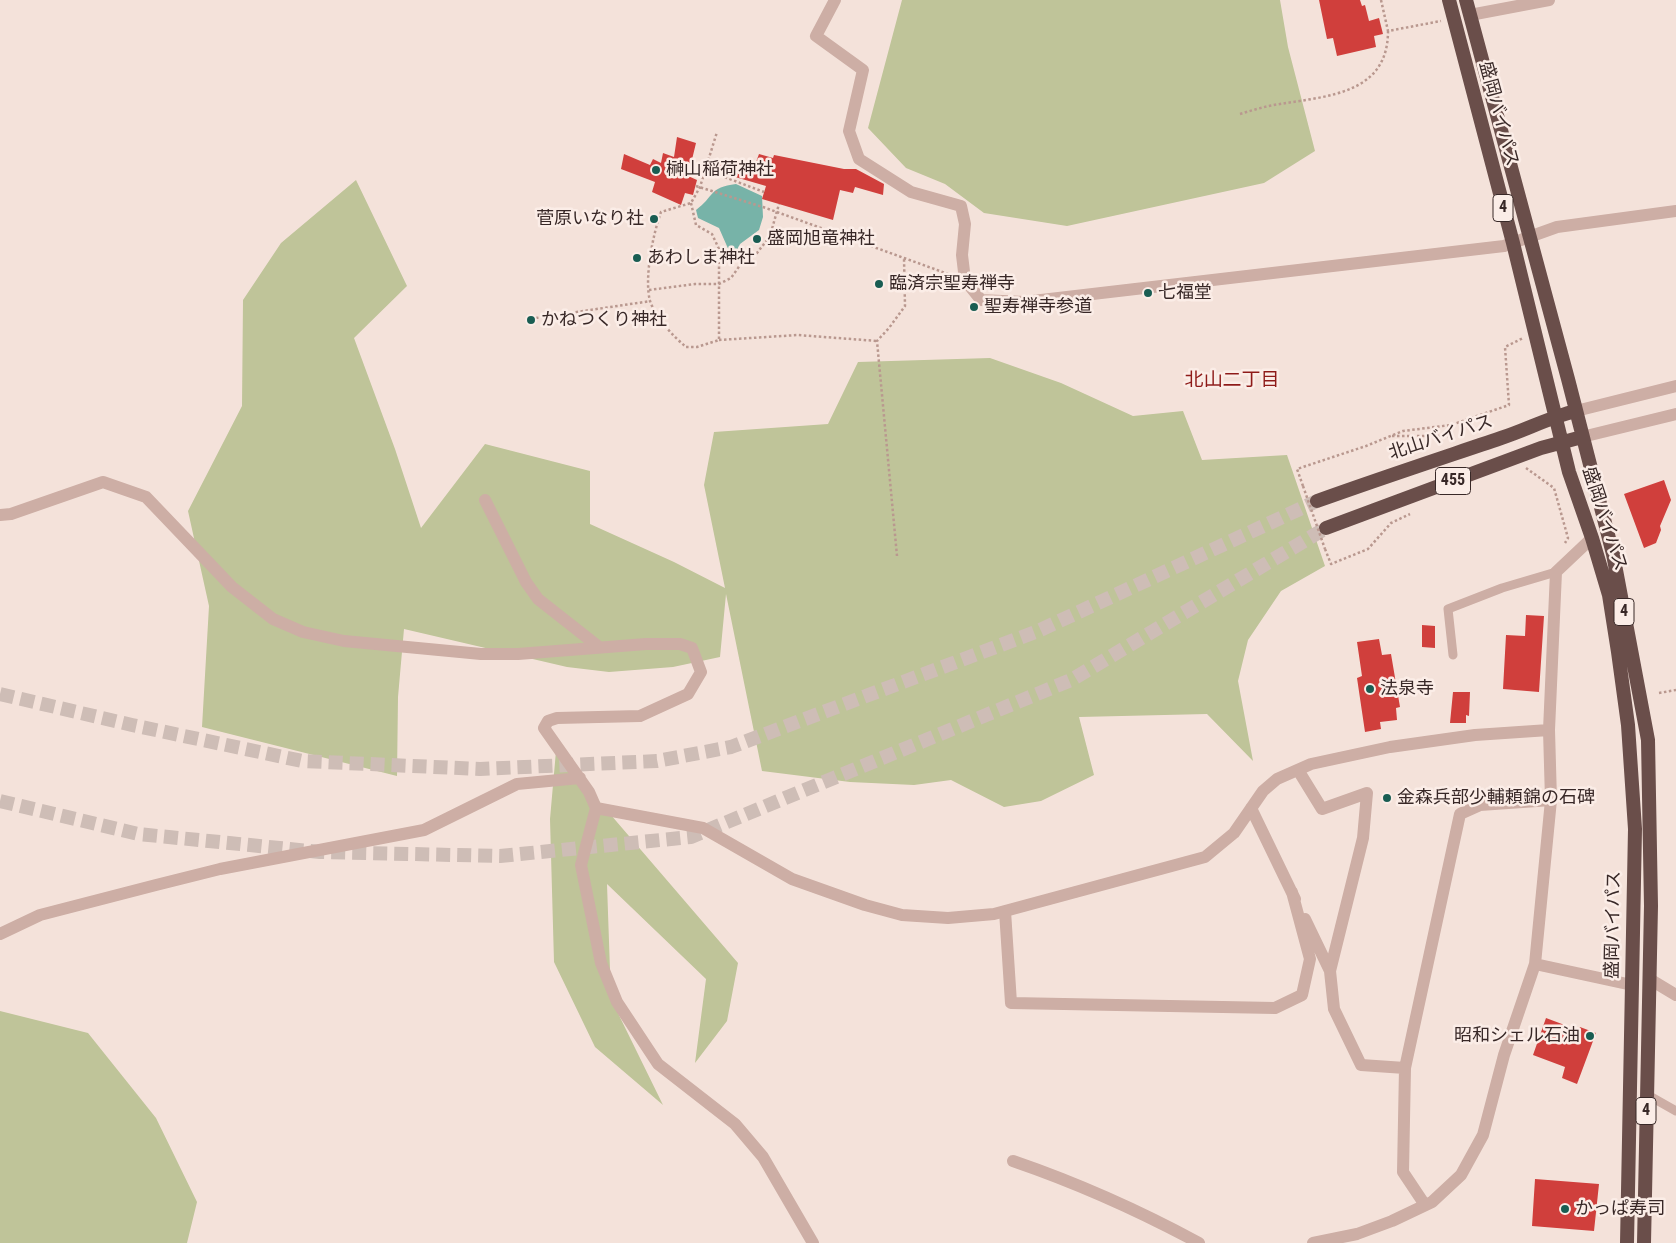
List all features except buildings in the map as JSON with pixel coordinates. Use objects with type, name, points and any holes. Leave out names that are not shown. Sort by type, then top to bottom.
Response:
[{"type":"highway","name":"盛岡バイパス","points":[[1449,0],[1513,243],[1569,472],[1609,595],[1628,725],[1635,829],[1627,1243]]},
{"type":"highway","name":"盛岡バイパス","points":[[1466,0],[1576,411],[1612,554],[1648,740],[1651,980],[1646,1094],[1644,1243]]},
{"type":"highway","name":"北山バイパス","points":[[1317,502],[1413,466],[1503,438],[1554,416],[1576,411]]},
{"type":"highway","name":"455","points":[[1326,528],[1561,442],[1582,437]]},
{"type":"street","points":[[835,0],[816,36],[863,70],[849,131],[859,159],[911,192],[961,206],[965,224],[962,255],[964,280],[981,300],[1024,302],[1494,247],[1530,238],[1557,227],[1676,211]]},
{"type":"street","points":[[1470,16],[1549,0]]},
{"type":"street","points":[[1576,411],[1676,386]]},
{"type":"street","points":[[1582,437],[1676,414]]},
{"type":"street","points":[[0,515],[11,514],[103,482],[146,497],[232,587],[273,619],[303,632],[344,641],[481,654],[518,654],[599,647],[680,644],[692,648],[701,672],[688,694],[640,716],[556,718],[548,721],[544,728],[580,778],[596,808],[581,865],[601,963],[617,1002],[658,1064],[735,1124],[763,1157],[812,1243]]},
{"type":"street","points":[[485,500],[526,582],[538,599],[599,647]]},
{"type":"street","points":[[1313,1243],[1356,1234],[1392,1221],[1432,1202],[1461,1175],[1482,1135],[1504,1055],[1535,964],[1551,800],[1549,730],[1556,572],[1592,538]]},
{"type":"street","points":[[596,808],[703,828],[792,879],[865,905],[902,914],[948,918],[1005,911],[1205,857],[1234,832],[1263,791],[1277,779],[1312,764],[1390,747],[1475,735],[1549,730]]},
{"type":"street","points":[[1298,770],[1322,809],[1367,793],[1363,838],[1330,972]]},
{"type":"street","points":[[0,934],[40,915],[165,882],[220,869],[424,830],[517,784],[580,778]]},
{"type":"street","points":[[1425,1205],[1403,1172],[1405,1068],[1460,814],[1480,805],[1551,800]]},
{"type":"street","points":[[1251,808],[1330,972],[1334,1009],[1361,1065],[1405,1068]]},
{"type":"street","points":[[1005,911],[1011,1003],[1276,1008],[1302,996],[1310,959],[1292,892]]},
{"type":"street","points":[[1535,964],[1632,985]]},
{"type":"street","points":[[1651,980],[1676,995]]},
{"type":"street","points":[[1012,1160],[1067,1179],[1132,1207],[1199,1243]]},
{"type":"lane","points":[[1453,655],[1448,609],[1502,588],[1556,572]]},
{"type":"lane","points":[[1646,1094],[1676,1112]]},
{"type":"path","points":[[1240,114],[1266,106],[1336,95],[1360,85],[1382,62],[1386,52],[1388,31],[1381,0]]},
{"type":"path","points":[[1388,31],[1445,20]]},
{"type":"path","points":[[717,132],[700,187],[691,203],[696,225],[712,234],[719,249],[719,340]]},
{"type":"path","points":[[706,170],[764,192]]},
{"type":"path","points":[[696,186],[763,207],[964,280]]},
{"type":"path","points":[[691,203],[660,212],[651,252],[649,290],[650,301],[672,336],[686,347],[698,347],[719,340],[798,335],[877,341]]},
{"type":"path","points":[[649,290],[695,284],[720,284],[731,278],[743,261],[758,252],[770,236],[779,204]]},
{"type":"path","points":[[897,556],[877,341],[905,306],[904,258]]},
{"type":"path","points":[[536,318],[650,301]]},
{"type":"path","points":[[1416,511],[1391,523],[1368,549],[1331,564],[1297,469],[1404,430],[1451,425],[1509,405],[1505,347],[1527,336]]},
{"type":"path","points":[[1389,436],[1453,436]]},
{"type":"path","points":[[1517,472],[1526,468],[1554,488],[1568,538],[1564,545]]},
{"type":"path","points":[[1659,692],[1676,690]]},
{"type":"green space","points":[[902,0],[1280,0],[1288,47],[1315,151],[1264,183],[1067,226],[984,213],[945,184],[906,168],[868,128]]},
{"type":"green space","points":[[356,180],[407,286],[354,338],[395,449],[421,528],[485,444],[590,471],[590,524],[674,562],[725,588],[704,485],[714,432],[828,424],[858,362],[990,358],[1061,383],[1133,416],[1183,411],[1202,460],[1287,455],[1325,566],[1281,591],[1248,640],[1238,681],[1253,761],[1207,714],[1079,717],[1094,775],[1041,801],[1004,807],[951,780],[914,785],[850,782],[762,771],[726,594],[720,657],[673,667],[609,672],[567,667],[404,629],[398,697],[397,776],[202,727],[209,606],[188,511],[242,406],[243,300],[281,243]]},
{"type":"green space","points":[[556,751],[738,963],[727,1021],[695,1063],[706,979],[607,884],[611,999],[663,1105],[595,1047],[554,962],[550,819]]},
{"type":"green space","points":[[0,1011],[88,1033],[156,1118],[197,1202],[187,1243],[0,1243]]},
{"type":"water","points":[[736,184],[762,196],[763,217],[759,230],[740,244],[735,255],[730,253],[719,228],[698,218],[696,210],[716,190],[727,185]]},
{"type":"tunnel","points":[[0,694],[132,725],[302,761],[480,769],[657,761],[731,747],[1038,631],[1317,501]]},
{"type":"tunnel","points":[[0,801],[138,834],[320,852],[500,856],[691,837],[1071,680],[1326,528]]},
{"type":"place","name":"榊山稲荷神社","points":[[656,170]]},
{"type":"place","name":"菅原いなり社","points":[[654,219]]},
{"type":"place","name":"盛岡旭竜神社","points":[[757,239]]},
{"type":"place","name":"あわしま神社","points":[[637,258]]},
{"type":"place","name":"臨済宗聖寿禅寺","points":[[879,284]]},
{"type":"place","name":"七福堂","points":[[1148,293]]},
{"type":"place","name":"聖寿禅寺参道","points":[[974,307]]},
{"type":"place","name":"かねつくり神社","points":[[531,320]]},
{"type":"place","name":"法泉寺","points":[[1370,689]]},
{"type":"place","name":"金森兵部少輔頼錦の石碑","points":[[1387,798]]},
{"type":"place","name":"昭和シェル石油","points":[[1590,1036]]},
{"type":"place","name":"かっぱ寿司","points":[[1565,1209]]},
{"type":"district","name":"北山二丁目","points":[[1232,381]]}]
